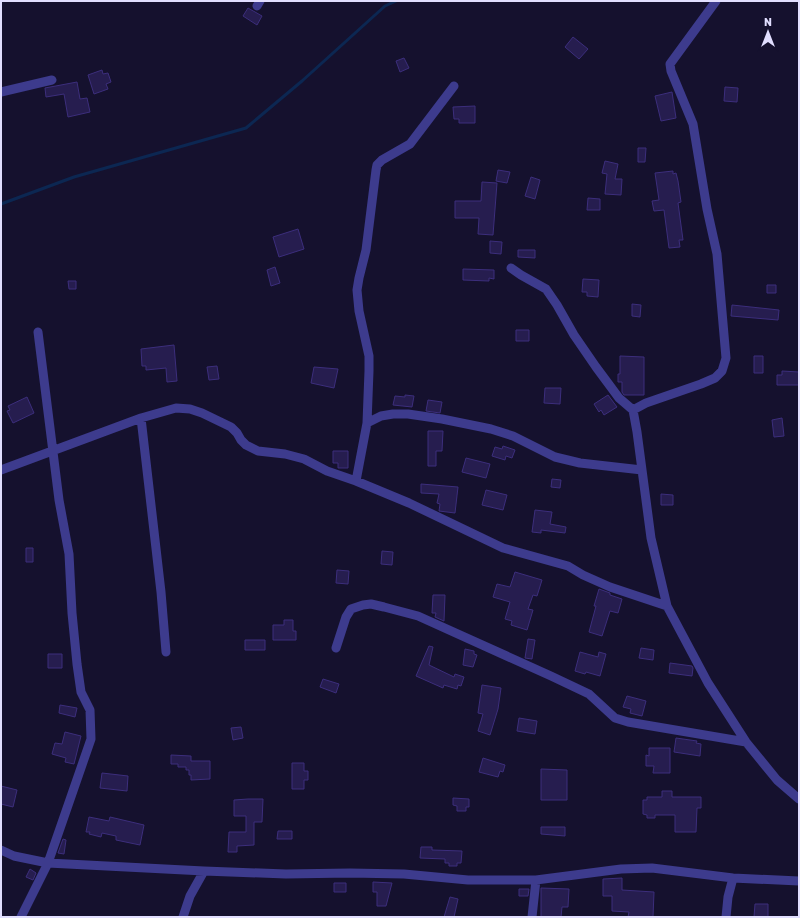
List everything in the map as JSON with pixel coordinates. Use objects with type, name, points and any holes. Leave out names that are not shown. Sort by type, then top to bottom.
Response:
[{"type":"street","points":[[633,410],[646,403],[689,389],[715,378],[722,371],[726,358],[717,254],[707,209],[693,124],[671,71],[670,64],[716,1]]},
{"type":"street","points":[[1,92],[52,80]]},
{"type":"street","points":[[356,481],[368,423],[369,356],[359,311],[357,290],[366,250],[377,165],[382,160],[410,144],[454,86]]},
{"type":"street","points":[[511,268],[546,289],[557,305],[574,336],[596,367],[619,398],[633,410],[651,538],[667,606],[708,683],[746,742],[777,780],[799,799]]},
{"type":"street","points":[[21,917],[48,864],[91,739],[90,710],[81,692],[76,664],[68,554],[59,500],[38,332]]},
{"type":"street","points":[[1,470],[141,418],[176,408],[190,409],[202,412],[231,427],[238,433],[241,440],[246,445],[258,451],[298,457],[327,472],[356,481],[409,504],[502,548],[568,566],[583,575],[610,587],[667,606]]},
{"type":"street","points":[[368,423],[380,416],[393,414],[408,414],[442,419],[492,429],[513,436],[555,456],[574,461],[642,470]]},
{"type":"street","points":[[141,418],[162,592],[166,652]]},
{"type":"street","points":[[336,648],[346,617],[351,609],[371,604],[418,616],[551,676],[588,694],[615,718],[628,722],[746,742]]},
{"type":"street","points":[[1,850],[14,856],[48,864],[204,871],[286,874],[350,872],[404,874],[468,880],[536,880],[587,872],[652,868],[733,878],[799,881]]},
{"type":"street","points":[[183,917],[190,896],[204,871]]},
{"type":"street","points":[[726,917],[728,897],[733,878]]},
{"type":"street","points":[[532,917],[536,880]]},
{"type":"building","points":[[248,8],[262,16],[257,25],[243,16]]},
{"type":"building","points":[[573,37],[588,49],[579,59],[565,47]]},
{"type":"building","points":[[404,58],[409,68],[400,72],[396,61]]},
{"type":"building","points":[[102,70],[103,74],[108,73],[111,82],[106,84],[108,89],[94,94],[88,75]]},
{"type":"building","points":[[77,82],[80,99],[87,98],[90,112],[68,117],[64,94],[46,97],[45,88]]},
{"type":"building","points":[[725,87],[738,88],[737,102],[724,101]]},
{"type":"building","points":[[672,92],[676,118],[661,121],[655,96]]},
{"type":"building","points":[[475,106],[475,123],[459,123],[459,119],[454,119],[453,107]]},
{"type":"building","points":[[638,148],[646,148],[645,162],[638,162]]},
{"type":"building","points":[[605,161],[618,164],[615,179],[622,179],[621,195],[605,194],[607,174],[602,173]]},
{"type":"building","points":[[498,170],[510,172],[507,183],[496,181]]},
{"type":"building","points":[[673,171],[673,174],[676,173],[678,181],[681,202],[678,203],[683,240],[679,240],[680,247],[669,248],[664,210],[654,211],[652,201],[659,200],[655,173]]},
{"type":"building","points":[[531,177],[540,180],[535,199],[525,196]]},
{"type":"building","points":[[482,182],[497,183],[493,235],[478,234],[479,218],[455,218],[455,201],[481,201]]},
{"type":"building","points":[[588,198],[600,199],[600,210],[587,210]]},
{"type":"building","points":[[298,229],[304,249],[279,257],[273,237]]},
{"type":"building","points":[[490,241],[502,242],[501,254],[490,253]]},
{"type":"building","points":[[518,250],[535,250],[535,258],[518,257]]},
{"type":"building","points":[[275,267],[280,283],[271,286],[267,270]]},
{"type":"building","points":[[463,269],[494,270],[494,279],[489,278],[489,281],[463,280]]},
{"type":"building","points":[[583,279],[599,280],[598,297],[587,296],[587,292],[582,292]]},
{"type":"building","points":[[68,281],[76,281],[76,289],[69,289]]},
{"type":"building","points":[[767,285],[776,285],[776,293],[767,293]]},
{"type":"building","points":[[632,304],[641,305],[640,317],[632,316]]},
{"type":"building","points":[[732,305],[779,310],[778,320],[731,316]]},
{"type":"building","points":[[516,330],[529,330],[529,341],[516,341]]},
{"type":"building","points":[[174,345],[177,381],[167,382],[166,368],[146,370],[146,366],[142,366],[141,349]]},
{"type":"building","points":[[620,356],[644,357],[644,395],[624,395],[622,392],[622,382],[618,382],[618,374],[620,374]]},
{"type":"building","points":[[754,356],[763,356],[763,373],[754,373]]},
{"type":"building","points":[[217,366],[219,379],[209,380],[207,367]]},
{"type":"building","points":[[314,367],[338,369],[334,388],[311,383]]},
{"type":"building","points":[[782,371],[799,372],[799,385],[777,385],[777,375],[782,375]]},
{"type":"building","points":[[545,388],[561,388],[560,404],[544,403]]},
{"type":"building","points":[[405,395],[414,396],[412,407],[393,405],[395,396],[405,397]]},
{"type":"building","points":[[608,395],[617,407],[604,415],[601,410],[599,412],[594,404]]},
{"type":"building","points":[[27,397],[34,413],[13,423],[7,411],[10,410],[8,406]]},
{"type":"building","points":[[428,400],[442,402],[440,413],[426,411]]},
{"type":"building","points":[[782,418],[784,436],[774,437],[772,420]]},
{"type":"building","points":[[428,431],[443,431],[442,451],[436,451],[436,466],[428,466]]},
{"type":"building","points":[[503,446],[515,450],[512,458],[506,456],[505,460],[492,456],[495,447],[502,449]]},
{"type":"building","points":[[333,451],[348,451],[348,468],[338,468],[338,463],[333,463]]},
{"type":"building","points":[[466,458],[490,464],[486,478],[462,472]]},
{"type":"building","points":[[552,479],[561,480],[560,488],[551,487]]},
{"type":"building","points":[[421,484],[458,487],[455,513],[439,511],[440,504],[437,503],[439,494],[421,493]]},
{"type":"building","points":[[486,490],[507,495],[503,510],[482,505]]},
{"type":"building","points":[[661,494],[673,495],[673,505],[661,505]]},
{"type":"building","points":[[535,510],[552,512],[550,524],[566,527],[565,533],[541,530],[541,533],[532,532]]},
{"type":"building","points":[[26,548],[33,548],[33,562],[26,562]]},
{"type":"building","points":[[382,551],[393,552],[392,565],[381,564]]},
{"type":"building","points":[[337,570],[349,571],[348,584],[336,583]]},
{"type":"building","points":[[515,572],[542,580],[537,596],[533,595],[528,609],[533,610],[527,630],[511,625],[512,621],[505,619],[510,602],[493,597],[497,584],[510,587]]},
{"type":"building","points":[[599,589],[622,599],[618,613],[610,611],[602,636],[589,632]]},
{"type":"building","points":[[433,595],[445,595],[444,621],[435,617],[436,613],[432,613]]},
{"type":"building","points":[[284,620],[293,620],[293,631],[296,631],[296,640],[273,640],[273,625],[284,625]]},
{"type":"building","points":[[528,639],[535,640],[532,659],[525,658]]},
{"type":"building","points":[[245,640],[265,640],[265,650],[245,650]]},
{"type":"building","points":[[429,646],[433,647],[429,665],[454,677],[455,674],[464,677],[461,686],[458,685],[457,689],[444,685],[443,688],[416,676]]},
{"type":"building","points":[[641,648],[654,650],[653,660],[639,658]]},
{"type":"building","points":[[465,649],[474,651],[474,654],[477,655],[473,667],[463,665]]},
{"type":"building","points":[[580,652],[598,657],[599,652],[606,654],[600,676],[575,671]]},
{"type":"building","points":[[48,654],[62,654],[62,668],[48,668]]},
{"type":"building","points":[[670,663],[692,666],[692,676],[669,673]]},
{"type":"building","points":[[323,679],[339,684],[336,693],[320,687]]},
{"type":"building","points":[[482,685],[501,688],[498,709],[490,735],[478,731],[483,714],[478,713]]},
{"type":"building","points":[[627,696],[646,701],[642,716],[630,713],[631,709],[623,707]]},
{"type":"building","points":[[60,705],[77,708],[75,717],[59,713]]},
{"type":"building","points":[[519,718],[537,721],[535,734],[517,731]]},
{"type":"building","points":[[241,727],[243,738],[233,740],[231,728]]},
{"type":"building","points":[[65,732],[81,736],[74,764],[65,762],[66,758],[52,754],[55,743],[62,744]]},
{"type":"building","points":[[676,738],[697,741],[696,743],[701,744],[700,756],[674,752]]},
{"type":"building","points":[[649,748],[670,748],[670,773],[653,773],[654,766],[646,766],[646,755],[649,756]]},
{"type":"building","points":[[171,755],[191,756],[191,761],[210,761],[210,779],[191,780],[191,775],[189,775],[189,770],[186,770],[186,767],[178,767],[178,764],[171,764]]},
{"type":"building","points":[[483,758],[505,765],[503,772],[500,771],[498,777],[479,772]]},
{"type":"building","points":[[292,763],[304,763],[304,771],[308,771],[308,780],[304,780],[304,789],[292,789]]},
{"type":"building","points":[[541,769],[567,770],[567,800],[541,800]]},
{"type":"building","points":[[102,773],[128,776],[127,791],[100,788]]},
{"type":"building","points":[[1,786],[17,790],[13,807],[1,804]]},
{"type":"building","points":[[662,791],[672,791],[672,797],[701,797],[701,808],[697,808],[696,832],[675,832],[675,815],[655,815],[655,818],[647,818],[647,815],[643,814],[643,800],[647,800],[647,797],[662,797]]},
{"type":"building","points":[[453,798],[469,799],[469,807],[466,807],[466,811],[457,811],[457,806],[453,805]]},
{"type":"building","points":[[263,799],[262,822],[254,822],[254,845],[237,846],[237,852],[228,852],[229,832],[246,832],[246,816],[234,816],[234,800]]},
{"type":"building","points":[[89,817],[109,821],[110,817],[144,825],[140,845],[116,840],[116,836],[102,833],[101,837],[89,834],[90,832],[86,832]]},
{"type":"building","points":[[541,827],[565,827],[565,836],[541,834]]},
{"type":"building","points":[[278,831],[292,831],[292,839],[277,839]]},
{"type":"building","points":[[63,839],[66,840],[64,854],[58,853]]},
{"type":"building","points":[[421,847],[432,847],[432,850],[462,851],[461,863],[457,863],[457,866],[449,866],[449,863],[445,863],[445,859],[420,858]]},
{"type":"building","points":[[30,869],[36,873],[33,880],[26,877]]},
{"type":"building","points":[[622,878],[622,890],[654,892],[653,917],[628,917],[629,912],[612,911],[612,896],[603,896],[603,879]]},
{"type":"building","points":[[373,882],[392,883],[386,906],[377,906],[377,892],[373,892]]},
{"type":"building","points":[[334,883],[346,883],[346,892],[334,892]]},
{"type":"building","points":[[541,888],[569,889],[568,907],[562,907],[561,917],[541,917]]},
{"type":"building","points":[[519,889],[529,889],[528,896],[519,896]]},
{"type":"building","points":[[450,897],[458,899],[454,917],[444,917]]},
{"type":"building","points":[[755,904],[768,904],[768,917],[754,917]]},
{"type":"waterway","points":[[1,204],[74,177],[246,128],[302,81],[385,6],[396,1]]}]
